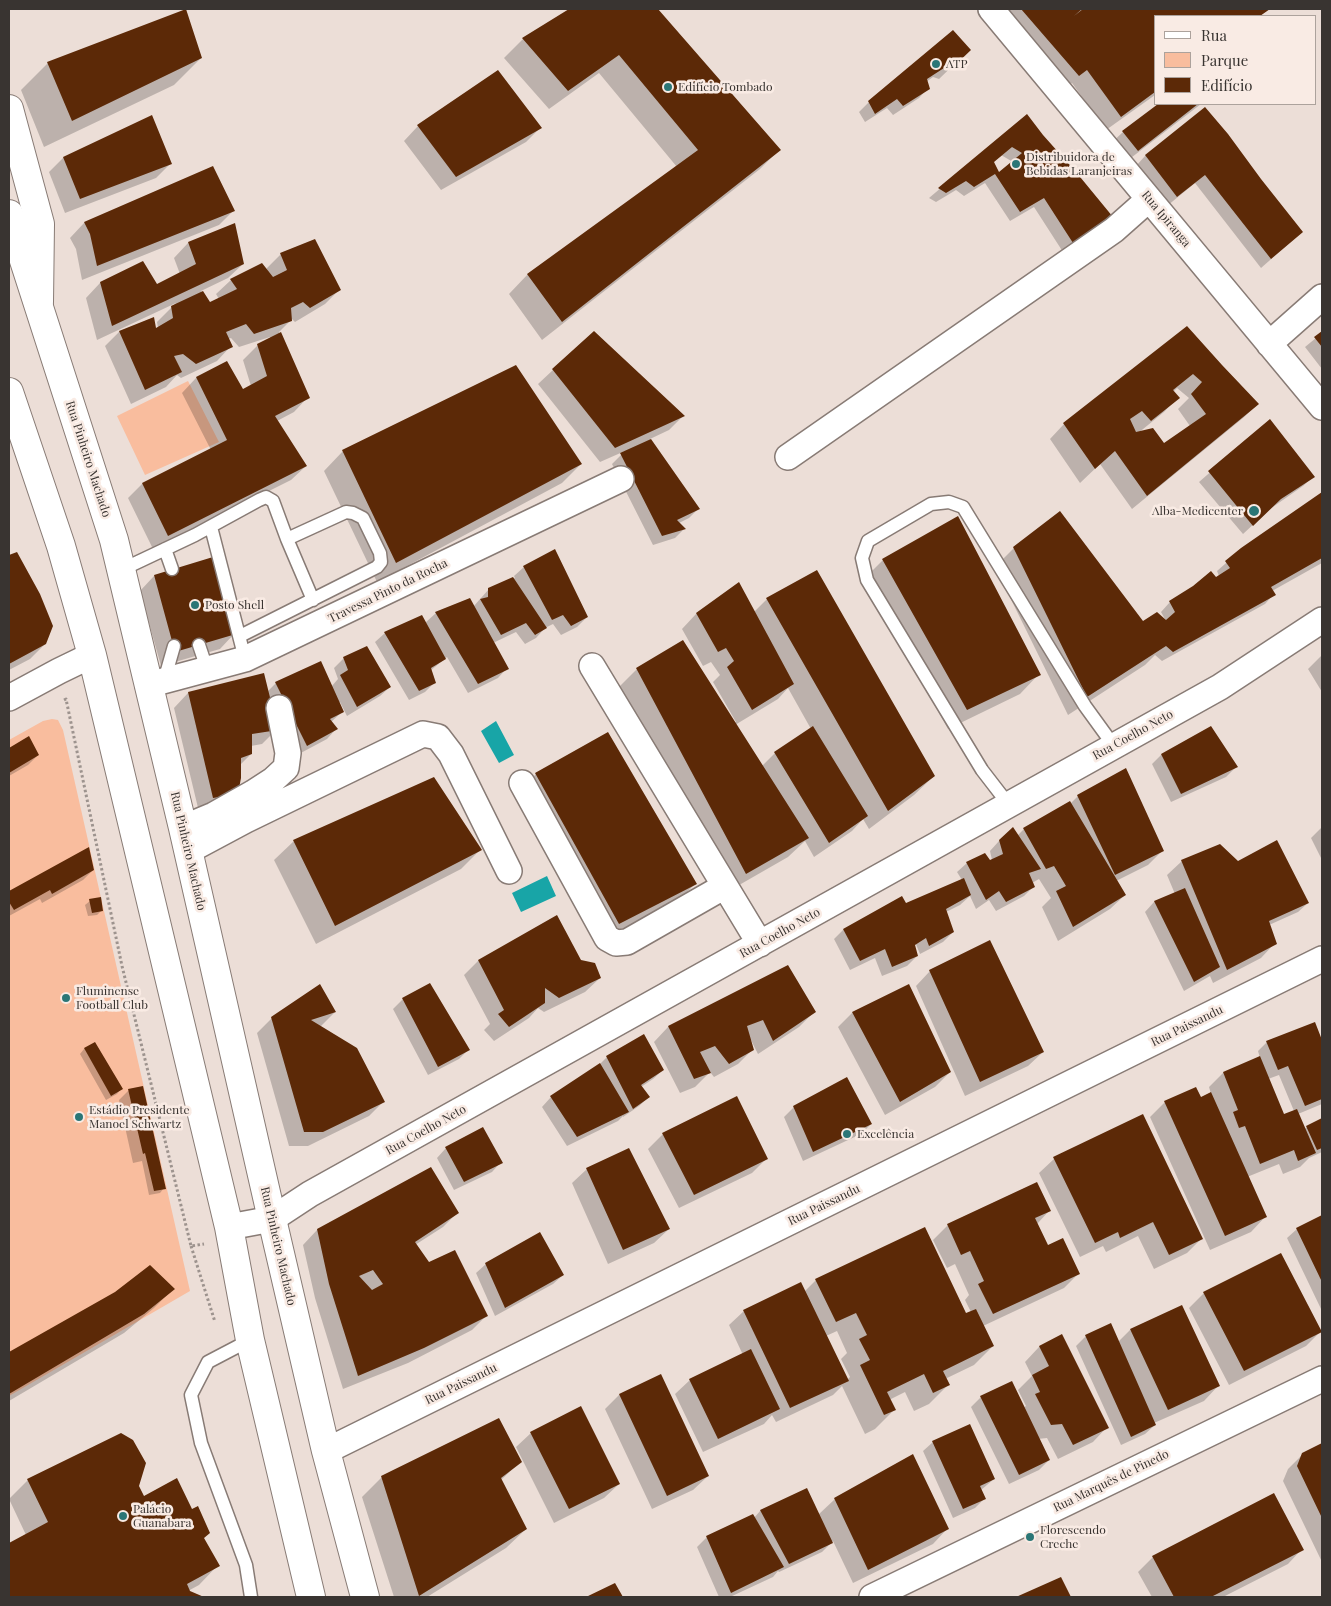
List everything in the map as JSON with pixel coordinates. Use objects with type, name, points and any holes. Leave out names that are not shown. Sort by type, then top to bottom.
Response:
[{"type":"main road","name":"Rua Pinheiro Machado","points":[[9,109],[40,224],[39,308],[111,530],[121,570],[156,683],[185,839],[326,1451],[365,1597]]},
{"type":"main road","points":[[10,217],[39,308]]},
{"type":"main road","points":[[9,392],[61,546],[92,655],[229,1226],[250,1340],[311,1597]]},
{"type":"street","name":"Rua Ipiranga","points":[[990,9],[1322,407]]},
{"type":"street","points":[[788,457],[1114,230],[1149,199]]},
{"type":"street","points":[[1269,344],[1322,297]]},
{"type":"street","name":"Travessa Pinto da Rocha","points":[[156,683],[207,669],[242,648],[621,479]]},
{"type":"street","name":"Rua Coelho Neto","points":[[229,1226],[272,1219],[310,1194],[1220,687],[1322,620]]},
{"type":"street","points":[[9,698],[92,655]]},
{"type":"street","points":[[592,666],[760,944]]},
{"type":"street","points":[[185,839],[214,815],[273,780],[286,768],[288,753],[279,708]]},
{"type":"street","points":[[185,839],[246,820],[423,734],[438,737],[451,754],[509,871]]},
{"type":"street","points":[[522,782],[607,938],[616,943],[626,942],[725,886]]},
{"type":"street","name":"Rua Paissandu","points":[[326,1451],[1322,959]]},
{"type":"street","name":"Rua Marquês de Pinedo","points":[[872,1597],[1322,1379]]},
{"type":"lane","points":[[121,570],[266,497],[273,501],[313,600]]},
{"type":"lane","points":[[1009,805],[982,770],[867,580],[862,558],[868,541],[931,504],[949,502],[963,507],[1085,706],[1114,746]]},
{"type":"lane","points":[[211,526],[242,648],[313,600],[377,567],[381,562],[380,553],[363,518],[354,513],[346,512],[287,539]]},
{"type":"lane","points":[[165,549],[172,569]]},
{"type":"lane","points":[[156,683],[174,646]]},
{"type":"lane","points":[[198,646],[207,669]]},
{"type":"lane","points":[[250,1340],[208,1362],[191,1395],[201,1443],[246,1565],[251,1597]]},
{"type":"green space","points":[[188,381],[219,442],[145,475],[117,416]]},
{"type":"green space","name":"Fluminense Football Club","points":[[58,720],[63,730],[190,1291],[9,1396],[9,740],[43,721]]},
{"type":"water","points":[[496,721],[514,755],[499,763],[481,731]]},
{"type":"water","points":[[547,876],[556,896],[521,912],[512,893]]},
{"type":"building","points":[[186,9],[202,58],[72,121],[47,62]]},
{"type":"building","points":[[569,9],[658,9],[781,150],[562,322],[527,274],[698,150],[619,55],[568,91],[522,38]]},
{"type":"building","points":[[1021,9],[1082,9],[1074,16],[1083,9],[1270,9],[1261,15],[1154,15],[1154,93],[1121,117],[1087,70],[1079,76]]},
{"type":"building","points":[[953,30],[971,50],[950,70],[944,68],[927,79],[930,89],[903,106],[897,99],[875,114],[868,101]]},
{"type":"building","points":[[498,70],[542,128],[456,177],[417,125]]},
{"type":"building","points":[[1157,105],[1197,105],[1138,151],[1122,131]]},
{"type":"building","points":[[1205,107],[1303,232],[1271,259],[1205,175],[1177,197],[1145,155]]},
{"type":"building","points":[[1027,114],[1113,217],[1073,243],[1044,198],[1020,212],[995,174],[974,187],[966,181],[946,193],[938,188]],"holes":[[[1012,147],[1022,153],[999,172],[994,162]]]},
{"type":"building","points":[[152,115],[172,164],[80,199],[63,157]]},
{"type":"building","points":[[213,166],[235,211],[97,266],[90,234],[84,222]]},
{"type":"building","points":[[235,223],[244,264],[112,326],[100,282],[143,261],[157,284],[196,264],[188,242]]},
{"type":"building","points":[[315,239],[341,290],[310,308],[303,302],[291,308],[292,321],[254,334],[246,324],[226,332],[233,347],[196,364],[183,354],[174,356],[182,372],[145,390],[119,331],[154,317],[156,328],[173,318],[171,306],[203,291],[210,302],[237,289],[230,279],[262,263],[273,277],[287,270],[280,253]]},
{"type":"building","points":[[1187,326],[1259,404],[1147,496],[1115,451],[1095,469],[1063,423]],"holes":[[[1193,374],[1202,382],[1191,394],[1206,414],[1164,443],[1153,428],[1136,432],[1130,419],[1142,411],[1151,421],[1180,398],[1173,390]]]},
{"type":"building","points":[[594,331],[685,416],[615,448],[552,369]]},
{"type":"building","points":[[1322,331],[1322,347],[1314,337]]},
{"type":"building","points":[[281,332],[310,398],[275,416],[307,466],[168,536],[142,483],[227,440],[196,377],[227,361],[243,389],[267,376],[257,344]]},
{"type":"building","points":[[516,365],[582,464],[396,563],[342,450]]},
{"type":"building","points":[[1270,419],[1315,477],[1281,499],[1253,526],[1208,471]]},
{"type":"building","points":[[651,439],[700,509],[677,520],[686,529],[662,536],[620,453]]},
{"type":"building","points":[[1322,492],[1322,558],[1271,587],[1276,595],[1173,652],[1166,646],[1087,697],[1013,547],[1060,511],[1143,621],[1157,612],[1166,620],[1175,612],[1169,601],[1193,586],[1211,571],[1216,577],[1230,568],[1225,561]]},
{"type":"building","points":[[958,516],[1041,675],[967,710],[882,559]]},
{"type":"building","points":[[555,549],[588,617],[571,626],[563,615],[552,620],[523,566]]},
{"type":"building","points":[[17,552],[40,594],[53,626],[46,644],[9,664],[9,555]]},
{"type":"building","name":"Posto Shell","points":[[213,557],[236,634],[175,652],[154,575]]},
{"type":"building","points":[[817,570],[935,776],[888,811],[766,598]]},
{"type":"building","points":[[513,577],[547,628],[535,635],[526,623],[501,635],[480,599],[488,597],[488,588]]},
{"type":"building","points":[[739,582],[794,684],[752,710],[727,667],[734,661],[726,648],[718,652],[696,613]]},
{"type":"building","points":[[470,598],[509,669],[478,684],[435,612]]},
{"type":"building","points":[[422,615],[446,659],[431,668],[436,683],[419,691],[384,632]]},
{"type":"building","points":[[683,640],[809,838],[746,874],[636,668]]},
{"type":"building","points":[[367,646],[391,687],[357,707],[340,675],[348,670],[343,657]]},
{"type":"building","points":[[321,661],[344,712],[330,719],[338,729],[307,746],[275,682]]},
{"type":"building","points":[[264,673],[278,730],[252,734],[252,754],[241,758],[241,778],[238,794],[213,798],[188,692]]},
{"type":"building","points":[[813,726],[868,816],[829,843],[774,752]]},
{"type":"building","points":[[1211,726],[1238,767],[1181,794],[1161,754]]},
{"type":"building","points":[[608,732],[697,884],[619,924],[535,773]]},
{"type":"building","points":[[29,736],[39,755],[9,773],[9,748]]},
{"type":"building","points":[[1126,768],[1164,851],[1115,875],[1077,795]]},
{"type":"building","points":[[434,777],[482,850],[335,926],[293,840]]},
{"type":"building","points":[[1070,801],[1126,895],[1073,927],[1056,891],[1066,886],[1054,866],[1046,869],[1023,828]]},
{"type":"building","points":[[1013,827],[1041,869],[1029,873],[1035,887],[1006,902],[999,891],[986,900],[966,862],[985,853],[990,860],[1003,854],[999,840]]},
{"type":"building","points":[[1277,840],[1309,903],[1269,921],[1277,944],[1227,970],[1181,860],[1220,844],[1238,861]]},
{"type":"building","points":[[89,847],[94,870],[52,894],[50,890],[14,910],[9,902],[9,891]]},
{"type":"building","points":[[964,878],[971,895],[946,909],[954,932],[929,946],[926,938],[915,945],[918,956],[892,967],[885,949],[860,961],[843,929],[902,896],[906,903]]},
{"type":"building","points":[[1185,888],[1220,967],[1194,982],[1154,901]]},
{"type":"building","points":[[101,897],[103,911],[92,913],[89,899]]},
{"type":"building","points":[[557,915],[581,960],[595,963],[601,978],[559,998],[545,988],[545,1003],[509,1027],[498,1014],[504,1010],[478,960]]},
{"type":"building","points":[[990,940],[1044,1052],[980,1082],[929,970]]},
{"type":"building","points":[[788,965],[816,1012],[773,1041],[763,1020],[747,1026],[754,1050],[729,1064],[715,1046],[700,1052],[711,1073],[694,1079],[668,1026]]},
{"type":"building","points":[[430,983],[470,1050],[438,1067],[402,998]]},
{"type":"building","points":[[320,984],[336,1012],[311,1020],[357,1048],[385,1102],[323,1132],[304,1132],[271,1017]]},
{"type":"building","points":[[909,984],[951,1072],[900,1102],[852,1012]]},
{"type":"building","points":[[1315,1022],[1322,1040],[1322,1099],[1305,1106],[1288,1066],[1278,1070],[1266,1041]]},
{"type":"building","points":[[644,1034],[664,1070],[641,1085],[650,1097],[633,1109],[606,1056]]},
{"type":"building","points":[[95,1042],[123,1089],[111,1096],[84,1048]]},
{"type":"building","points":[[1260,1056],[1284,1114],[1297,1109],[1316,1153],[1298,1161],[1294,1150],[1260,1164],[1245,1126],[1239,1128],[1233,1112],[1238,1110],[1223,1072]]},
{"type":"building","points":[[600,1063],[629,1112],[577,1137],[550,1096]]},
{"type":"building","points":[[847,1077],[872,1124],[813,1152],[793,1106]]},
{"type":"building","points":[[143,1086],[166,1189],[154,1191],[145,1153],[143,1154],[128,1089]]},
{"type":"building","points":[[1196,1087],[1201,1097],[1211,1092],[1267,1217],[1225,1236],[1164,1101]]},
{"type":"building","points":[[737,1096],[768,1159],[694,1195],[662,1133]]},
{"type":"building","points":[[1143,1114],[1203,1239],[1169,1255],[1153,1222],[1120,1238],[1118,1232],[1095,1243],[1053,1157]]},
{"type":"building","points":[[1322,1118],[1322,1148],[1317,1150],[1306,1126]]},
{"type":"building","points":[[483,1127],[503,1163],[464,1182],[445,1147]]},
{"type":"building","points":[[629,1148],[670,1229],[623,1250],[586,1168]]},
{"type":"building","points":[[431,1167],[459,1213],[415,1242],[429,1262],[455,1250],[488,1316],[424,1348],[358,1376],[329,1284],[317,1229]],"holes":[[[373,1270],[383,1284],[372,1290],[359,1276]]]},
{"type":"building","points":[[1037,1182],[1051,1211],[1035,1218],[1048,1245],[1063,1238],[1080,1274],[993,1314],[978,1284],[984,1281],[970,1251],[961,1255],[947,1224]]},
{"type":"building","points":[[1322,1215],[1322,1282],[1296,1228]]},
{"type":"building","points":[[925,1227],[966,1313],[976,1309],[994,1346],[943,1371],[950,1385],[933,1393],[924,1374],[887,1392],[896,1410],[884,1415],[860,1365],[870,1360],[859,1339],[867,1335],[856,1313],[836,1322],[815,1279]]},
{"type":"building","points":[[540,1232],[564,1275],[505,1308],[485,1263]]},
{"type":"building","points":[[1281,1253],[1322,1332],[1244,1371],[1203,1292]]},
{"type":"building","points":[[150,1265],[175,1289],[144,1314],[9,1394],[9,1352],[115,1292]]},
{"type":"building","points":[[801,1282],[849,1381],[790,1408],[743,1310]]},
{"type":"building","points":[[1182,1305],[1220,1386],[1168,1410],[1130,1329]]},
{"type":"building","points":[[1111,1323],[1156,1425],[1131,1437],[1085,1335]]},
{"type":"building","points":[[1062,1334],[1109,1428],[1073,1445],[1062,1424],[1051,1425],[1035,1394],[1040,1392],[1032,1375],[1049,1366],[1039,1346]]},
{"type":"building","points":[[751,1349],[780,1409],[718,1439],[689,1379]]},
{"type":"building","points":[[661,1374],[709,1476],[667,1496],[619,1394]]},
{"type":"building","points":[[1012,1381],[1050,1460],[1019,1475],[980,1396]]},
{"type":"building","points":[[581,1406],[620,1484],[569,1509],[530,1432]]},
{"type":"building","points":[[499,1418],[522,1462],[501,1478],[527,1529],[419,1596],[381,1476]]},
{"type":"building","points":[[970,1424],[995,1479],[980,1486],[986,1499],[963,1509],[932,1441]]},
{"type":"building","name":"Palácio Guanabara","points":[[121,1433],[133,1440],[146,1463],[139,1486],[144,1496],[177,1478],[192,1509],[198,1506],[210,1533],[204,1538],[220,1566],[187,1584],[190,1591],[204,1597],[9,1597],[9,1543],[48,1522],[27,1479]]},
{"type":"building","points":[[1322,1443],[1322,1518],[1297,1466],[1302,1453]]},
{"type":"building","points":[[913,1454],[949,1529],[868,1570],[834,1498]]},
{"type":"building","points":[[807,1488],[833,1543],[789,1564],[760,1510]]},
{"type":"building","points":[[1274,1493],[1304,1550],[1211,1597],[1174,1597],[1152,1556]]},
{"type":"building","points":[[753,1514],[784,1567],[731,1593],[706,1536]]},
{"type":"building","points":[[1061,1577],[1071,1597],[1016,1597]]},
{"type":"building","points":[[615,1583],[623,1597],[586,1597]]},
{"type":"place","name":"ATP","points":[[936,64]]},
{"type":"place","name":"Edifício Tombado","points":[[668,87]]},
{"type":"place","name":"Distribuidora de Bebidas Laranjeiras","points":[[1016,164]]},
{"type":"place","name":"Alba-Medicenter","points":[[1254,511]]},
{"type":"place","name":"Posto Shell","points":[[195,605]]},
{"type":"place","name":"Fluminense Football Club","points":[[66,998]]},
{"type":"place","name":"Estádio Presidente Manoel Schwartz","points":[[79,1117]]},
{"type":"place","name":"Excelência","points":[[847,1134]]},
{"type":"place","name":"Palácio Guanabara","points":[[123,1516]]},
{"type":"place","name":"Florescendo Creche","points":[[1030,1537]]}]
